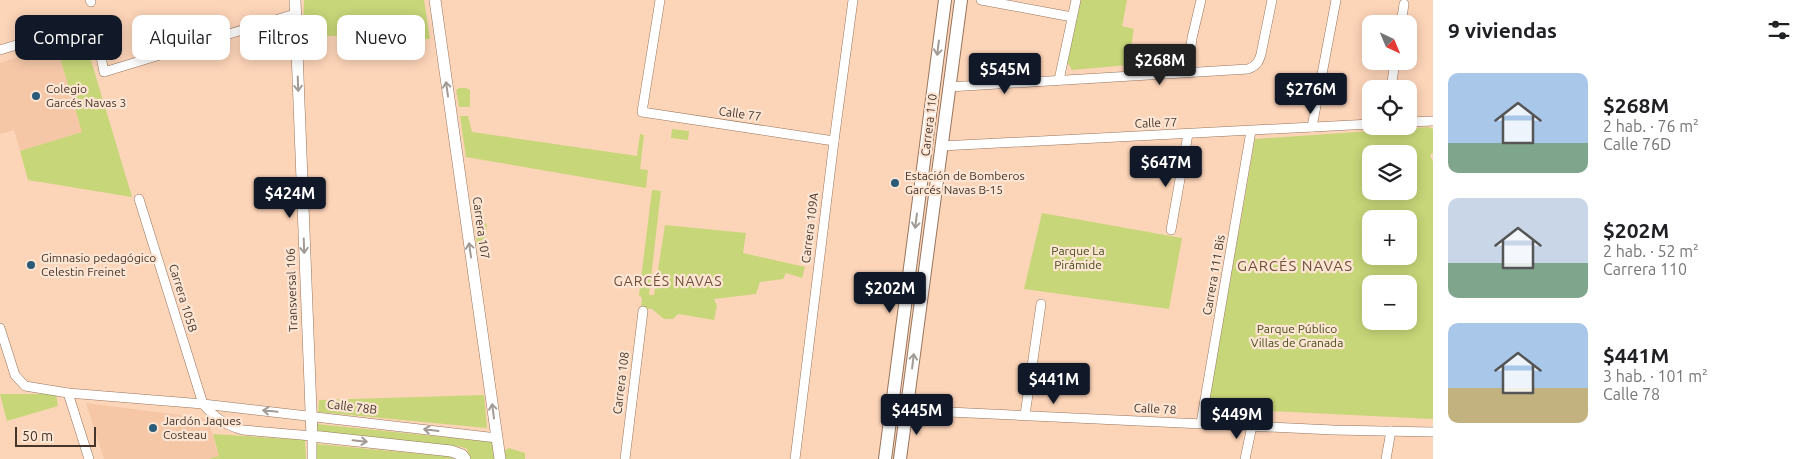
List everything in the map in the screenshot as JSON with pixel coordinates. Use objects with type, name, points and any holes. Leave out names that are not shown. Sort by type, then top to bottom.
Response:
[{"type":"main road","name":"Carrera 110","points":[[885,459],[945,0]]},
{"type":"main road","name":"Carrera 110","points":[[900,459],[961,0]]},
{"type":"main road","points":[[923,173],[937,174]]},
{"type":"street","name":"Transversal 106","points":[[295,0],[312,459]]},
{"type":"street","name":"Carrera 107","points":[[434,0],[500,459]]},
{"type":"street","name":"Calle 77","points":[[660,0],[642,112],[834,141]]},
{"type":"street","name":"Carrera 109A","points":[[795,459],[853,0]]},
{"type":"street","points":[[981,0],[1072,17]]},
{"type":"street","points":[[1059,80],[1076,0]]},
{"type":"street","points":[[1188,72],[1192,38],[1200,0]]},
{"type":"street","points":[[949,87],[1248,69],[1259,62],[1272,0]]},
{"type":"street","points":[[1312,127],[1336,0]]},
{"type":"street","points":[[1402,15],[1404,4]]},
{"type":"street","points":[[102,60],[104,72],[295,14]]},
{"type":"street","points":[[0,50],[15,45]]},
{"type":"street","points":[[1417,122],[1433,121]]},
{"type":"street","name":"Calle 77","points":[[941,146],[1362,124]]},
{"type":"street","name":"Carrera 111 Bis","points":[[1202,423],[1251,131]]},
{"type":"street","points":[[1171,230],[1188,134]]},
{"type":"street","name":"Carrera 105B","points":[[140,199],[203,404]]},
{"type":"street","points":[[1025,415],[1041,304]]},
{"type":"street","name":"Carrera 108","points":[[625,459],[643,311]]},
{"type":"street","name":"Calle 78B","points":[[0,328],[15,375],[25,386],[68,393],[203,404],[497,438]]},
{"type":"street","points":[[68,393],[89,459]]},
{"type":"street","points":[[203,404],[214,417],[232,427],[243,430],[448,450],[463,457]]},
{"type":"street","name":"Calle 78","points":[[906,410],[1252,426],[1433,432]]},
{"type":"street","points":[[1245,459],[1252,426]]},
{"type":"street","points":[[1386,459],[1391,431]]},
{"type":"shaded area","name":"Colegio Garcés Navas 3","points":[[15,58],[15,60],[61,60],[83,132],[20,151],[14,130],[0,134],[0,63]]},
{"type":"shaded area","name":"Jardón Jaques Costeau","points":[[86,403],[203,418],[209,423],[219,456],[209,459],[104,459]]},
{"type":"green space","points":[[304,0],[424,0],[430,39],[425,39],[425,15],[337,15],[337,36],[327,36],[327,15],[304,15]]},
{"type":"green space","points":[[1081,0],[1127,0],[1122,26],[1134,29],[1128,65],[1072,70],[1067,62]]},
{"type":"green space","points":[[61,60],[91,60],[132,197],[28,180],[20,151],[82,132]]},
{"type":"green space","points":[[459,88],[470,90],[470,107],[459,107],[456,90]]},
{"type":"green space","points":[[460,116],[468,116],[472,132],[637,156],[640,134],[644,135],[640,169],[648,170],[646,188],[466,157]]},
{"type":"green space","name":"Parque Público Villas de Granada","points":[[1429,127],[1433,129],[1433,153],[1430,155],[1433,162],[1433,419],[1208,408],[1255,139],[1362,132],[1362,135],[1417,135],[1417,128]]},
{"type":"green space","points":[[672,129],[689,131],[688,140],[671,138]]},
{"type":"green space","points":[[652,190],[661,191],[649,295],[654,295],[665,225],[746,233],[743,253],[805,267],[802,278],[786,273],[783,279],[760,282],[756,294],[714,299],[717,306],[714,320],[678,314],[673,319],[664,319],[652,309],[641,308],[642,298],[639,295]]},
{"type":"green space","name":"Parque La Pirámide","points":[[1042,213],[1182,238],[1169,309],[1024,289]]},
{"type":"green space","points":[[480,218],[487,225],[484,245],[477,245],[474,223]]},
{"type":"green space","points":[[0,394],[56,394],[58,406],[7,421]]},
{"type":"green space","points":[[484,395],[487,428],[318,412],[319,400]]},
{"type":"green space","points":[[317,424],[492,442],[494,459],[470,459],[467,449],[462,447],[317,433]]},
{"type":"green space","points":[[213,434],[305,440],[306,459],[209,459],[219,456]]},
{"type":"green space","points":[[317,444],[454,457],[454,459],[317,459]]},
{"type":"green space","points":[[509,448],[525,453],[525,459],[506,459],[504,451]]},
{"type":"place","name":"Colegio Garcés Navas 3","points":[[36,96]]},
{"type":"place","name":"Estación de Bomberos Garcés Navas B-15","points":[[895,183]]},
{"type":"place","name":"Gimnasio pedagógico Celestin Freinet","points":[[31,265]]},
{"type":"place","name":"Jardón Jaques Costeau","points":[[153,428]]},
{"type":"district","name":"GARCÉS NAVAS","points":[[1295,266]]},
{"type":"district","name":"GARCÉS NAVAS","points":[[668,281]]}]
